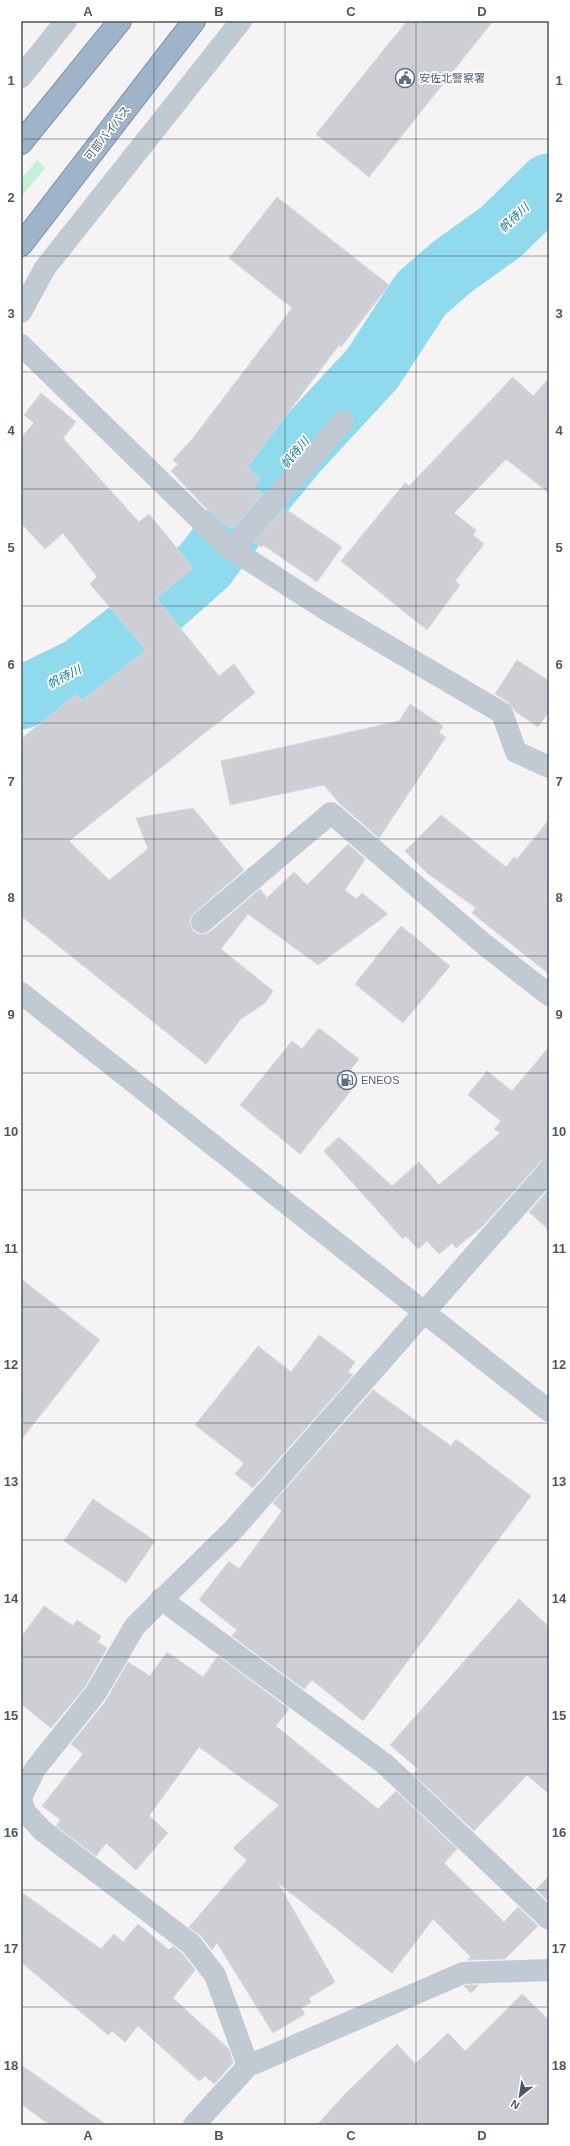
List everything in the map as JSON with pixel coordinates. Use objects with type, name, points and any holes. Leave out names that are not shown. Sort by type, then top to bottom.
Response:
[{"type":"highway","points":[[21,143],[120,21]]},
{"type":"highway","name":"可部バイパス","points":[[21,246],[194,21]]},
{"type":"street","points":[[21,77],[66,21]]},
{"type":"street","points":[[21,312],[45,268],[241,21]]},
{"type":"street","points":[[21,346],[232,549],[324,609],[502,713],[516,752],[549,767]]},
{"type":"street","points":[[232,549],[343,420]]},
{"type":"street","points":[[202,922],[331,813],[485,945],[549,995]]},
{"type":"street","points":[[21,993],[549,1411]]},
{"type":"street","points":[[248,2066],[215,1975],[191,1944],[43,1831],[25,1812],[21,1798],[35,1769],[95,1694],[135,1626],[234,1529],[549,1170]]},
{"type":"street","points":[[161,1599],[386,1765],[549,1919]]},
{"type":"street","points":[[194,2125],[248,2066],[463,1973],[549,1970]]},
{"type":"green space","points":[[37,160],[45,168],[21,197],[21,179]]},
{"type":"building","name":"安佐北警察署","points":[[407,21],[493,21],[369,177],[316,134]]},
{"type":"building","points":[[277,197],[389,285],[341,347],[339,345],[247,467],[260,479],[253,487],[263,494],[233,529],[219,520],[205,507],[171,471],[178,464],[173,460],[193,438],[292,308],[229,258]]},
{"type":"building","points":[[513,377],[533,396],[549,378],[549,493],[506,459],[454,513],[476,530],[473,535],[484,544],[455,581],[460,585],[427,630],[341,561],[405,483],[409,486]]},
{"type":"building","points":[[41,393],[76,422],[63,438],[139,522],[149,514],[193,568],[156,598],[219,676],[234,664],[255,693],[69,841],[109,880],[148,849],[136,818],[193,808],[244,870],[190,918],[190,925],[198,934],[210,932],[260,889],[267,898],[294,872],[307,885],[348,844],[365,859],[345,890],[356,899],[362,893],[388,914],[318,965],[248,914],[221,949],[273,991],[265,1003],[241,1019],[206,1064],[21,916],[21,739],[77,694],[82,701],[146,650],[90,584],[97,577],[63,533],[45,549],[21,523],[21,438],[34,423],[24,415]]},
{"type":"building","points":[[284,508],[342,547],[317,582],[263,545],[262,547],[254,542]]},
{"type":"building","points":[[517,660],[549,681],[549,711],[538,727],[515,711],[508,702],[495,694]]},
{"type":"building","points":[[410,704],[443,726],[439,733],[446,737],[379,838],[339,803],[324,785],[230,805],[221,761],[399,721]]},
{"type":"building","points":[[441,815],[506,867],[514,857],[517,859],[549,820],[549,974],[472,913],[476,908],[427,873],[405,851]]},
{"type":"building","points":[[401,926],[450,966],[403,1023],[355,984]]},
{"type":"building","points":[[319,1028],[359,1059],[339,1084],[350,1092],[300,1154],[240,1105],[292,1041],[302,1049]]},
{"type":"building","points":[[549,1047],[549,1158],[540,1162],[483,1226],[456,1248],[452,1243],[439,1254],[427,1241],[418,1249],[406,1236],[403,1239],[324,1151],[339,1137],[392,1186],[419,1162],[439,1185],[500,1133],[494,1129],[501,1121],[468,1095],[487,1071],[512,1091]]},
{"type":"building","points":[[549,1189],[549,1230],[529,1212]]},
{"type":"building","points":[[21,1279],[100,1340],[21,1440]]},
{"type":"building","points":[[319,1335],[355,1362],[348,1372],[353,1375],[253,1488],[235,1474],[244,1463],[195,1425],[258,1346],[291,1372]]},
{"type":"building","points":[[373,1390],[451,1446],[456,1439],[531,1496],[363,1721],[312,1680],[304,1689],[232,1636],[237,1630],[199,1600],[229,1561],[239,1569],[282,1511],[273,1503]]},
{"type":"building","points":[[93,1499],[155,1541],[126,1583],[64,1541]]},
{"type":"building","points":[[519,1599],[549,1627],[549,1794],[527,1775],[474,1831],[413,1774],[418,1769],[390,1745]]},
{"type":"building","points":[[44,1606],[73,1626],[77,1620],[101,1636],[98,1642],[107,1648],[85,1687],[51,1728],[21,1704],[21,1637]]},
{"type":"building","points":[[167,1652],[203,1677],[218,1656],[289,1709],[276,1726],[378,1809],[396,1791],[457,1849],[444,1863],[504,1922],[518,1907],[538,1926],[505,1959],[467,1960],[471,1957],[433,1919],[392,1973],[278,1883],[335,1982],[309,1998],[311,2002],[301,2008],[305,2014],[273,2033],[217,1943],[212,1950],[201,1936],[189,1927],[247,1860],[233,1848],[279,1805],[199,1747],[149,1816],[168,1833],[136,1870],[106,1843],[96,1856],[56,1826],[61,1820],[42,1806],[83,1754],[71,1744],[105,1702],[128,1662],[150,1676]]},
{"type":"building","points":[[549,1876],[549,1902],[536,1889]]},
{"type":"building","points":[[21,1892],[101,1949],[114,1934],[123,1942],[138,1924],[169,1950],[173,1946],[182,1953],[195,1970],[173,1998],[229,2049],[233,2063],[214,2084],[205,2076],[199,2081],[138,2026],[125,2042],[112,2031],[108,2035],[21,1962]]},
{"type":"building","points":[[466,1985],[479,1985],[471,1993],[464,1986]]},
{"type":"building","points":[[522,1994],[549,2020],[549,2125],[317,2125],[347,2092],[397,2044],[415,2064],[448,2033],[465,2051]]},
{"type":"building","points":[[21,2065],[107,2125],[50,2125],[21,2104]]},
{"type":"waterway","name":"帆待川","points":[[21,698],[81,669],[133,629],[205,565],[232,529],[298,449],[372,369],[421,294],[452,267],[501,232],[549,185]]},
{"type":"place","name":"安佐北警察署","points":[[405,78]]},
{"type":"place","name":"ENEOS","points":[[347,1080]]}]
